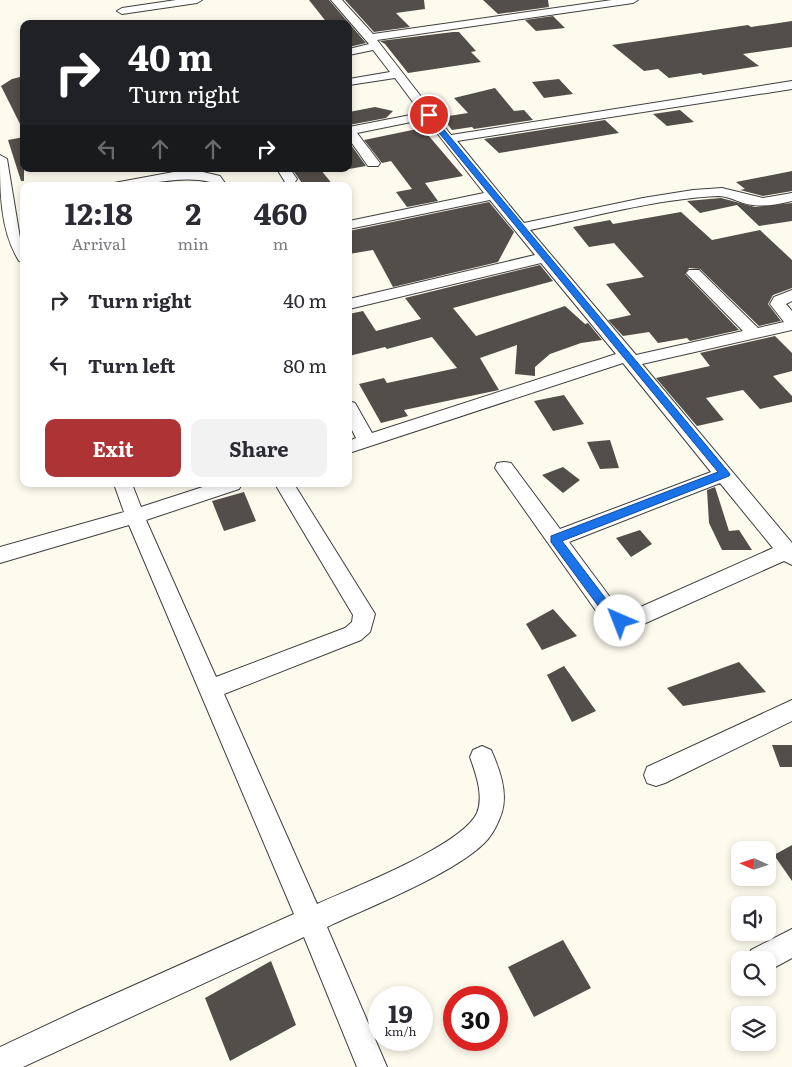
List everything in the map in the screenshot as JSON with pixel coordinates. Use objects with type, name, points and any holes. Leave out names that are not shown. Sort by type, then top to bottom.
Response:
[{"type":"street","points":[[122,11],[197,0]]},
{"type":"street","points":[[336,0],[790,554],[628,622],[620,621],[614,619],[504,468]]},
{"type":"street","points":[[352,51],[372,42],[633,0]]},
{"type":"street","points":[[352,81],[396,74]]},
{"type":"street","points":[[448,139],[792,85]]},
{"type":"street","points":[[352,130],[429,115]]},
{"type":"street","points":[[352,135],[374,163]]},
{"type":"street","points":[[0,159],[3,196],[9,211],[13,238],[20,251]]},
{"type":"street","points":[[137,182],[196,174],[215,179],[217,182]]},
{"type":"street","points":[[521,228],[658,200],[719,192],[734,193],[757,202],[792,197]]},
{"type":"street","points":[[352,224],[495,195]]},
{"type":"street","points":[[9,211],[20,209]]},
{"type":"street","points":[[352,303],[545,256]]},
{"type":"street","points":[[694,273],[754,333]]},
{"type":"street","points":[[792,295],[780,300],[778,304],[792,321]]},
{"type":"street","points":[[352,447],[630,359],[792,325]]},
{"type":"street","points":[[352,413],[367,442]]},
{"type":"street","points":[[555,539],[725,474]]},
{"type":"street","points":[[124,487],[372,1067]]},
{"type":"street","points":[[0,555],[135,516],[223,487]]},
{"type":"street","points":[[210,689],[353,634],[360,630],[364,623],[364,614],[286,487]]},
{"type":"street","points":[[656,775],[792,710]]},
{"type":"street","points":[[0,1063],[67,1029],[311,921],[409,874],[457,847],[479,831],[489,813],[493,794],[482,757]]},
{"type":"street","points":[[776,952],[792,944]]},
{"type":"building","points":[[309,0],[329,0],[346,20],[325,20]]},
{"type":"building","points":[[345,0],[424,0],[425,9],[396,13],[410,27],[374,32]]},
{"type":"building","points":[[483,0],[548,0],[549,7],[498,14]]},
{"type":"building","points":[[553,16],[565,28],[536,31],[525,20]]},
{"type":"building","points":[[792,21],[792,47],[743,54],[759,66],[703,75],[701,73],[669,78],[658,69],[644,71],[612,45],[748,25],[751,27]]},
{"type":"building","points":[[352,27],[366,43],[352,46]]},
{"type":"building","points":[[459,32],[476,51],[471,52],[481,62],[408,73],[385,44],[380,41]]},
{"type":"building","points":[[20,77],[20,124],[1,86],[12,79]]},
{"type":"building","points":[[559,79],[573,94],[544,98],[532,82]]},
{"type":"building","points":[[495,88],[514,111],[524,110],[533,120],[474,129],[472,127],[452,130],[442,117],[468,113],[454,98]]},
{"type":"building","points":[[375,107],[393,111],[386,118],[352,124],[352,111]]},
{"type":"building","points":[[680,110],[694,122],[667,126],[653,114]]},
{"type":"building","points":[[605,120],[619,133],[499,153],[484,139]]},
{"type":"building","points":[[422,128],[463,176],[425,183],[438,201],[407,207],[396,192],[412,189],[391,161],[382,163],[364,140]]},
{"type":"building","points":[[20,138],[20,172],[24,172],[24,181],[21,181],[8,140]]},
{"type":"building","points":[[352,146],[366,166],[352,168]]},
{"type":"building","points":[[792,171],[792,191],[763,196],[740,190],[745,189],[736,182]]},
{"type":"building","points":[[294,172],[322,172],[331,182],[301,182]]},
{"type":"building","points":[[721,198],[755,207],[792,203],[792,221],[759,226],[737,205],[700,213],[687,201]]},
{"type":"building","points":[[489,202],[514,232],[498,262],[393,287],[373,250],[352,254],[352,230]]},
{"type":"building","points":[[681,212],[712,240],[760,230],[792,260],[792,288],[773,295],[768,304],[781,321],[759,326],[700,269],[689,268],[685,274],[739,330],[690,341],[687,338],[658,343],[649,332],[623,336],[608,320],[631,315],[606,284],[644,277],[614,243],[589,247],[573,227],[610,220],[613,224]]},
{"type":"building","points":[[540,265],[553,281],[453,308],[476,336],[565,306],[585,324],[588,323],[602,340],[581,343],[550,354],[535,367],[535,376],[515,374],[517,345],[480,358],[499,390],[404,410],[408,416],[381,423],[359,384],[384,378],[387,383],[457,368],[432,337],[387,349],[385,347],[352,355],[352,313],[363,311],[376,331],[421,319],[405,298]]},
{"type":"building","points":[[775,336],[792,353],[792,371],[773,376],[792,396],[792,402],[760,409],[743,390],[706,398],[724,420],[697,426],[656,378],[710,366],[700,353]]},
{"type":"building","points":[[564,395],[584,424],[553,431],[534,401]]},
{"type":"building","points":[[610,440],[619,468],[600,469],[587,442]]},
{"type":"building","points":[[563,467],[580,480],[563,493],[542,475]]},
{"type":"building","points":[[715,487],[729,531],[739,530],[752,550],[722,550],[709,523],[707,490]]},
{"type":"building","points":[[244,492],[256,521],[224,531],[212,501]]},
{"type":"building","points":[[640,530],[652,544],[631,557],[616,538]]},
{"type":"building","points":[[553,609],[577,636],[542,650],[526,624]]},
{"type":"building","points":[[739,662],[766,692],[683,706],[667,688]]},
{"type":"building","points":[[564,666],[596,711],[572,722],[547,675]]},
{"type":"building","points":[[772,745],[792,745],[792,767],[780,767]]},
{"type":"building","points":[[792,845],[792,881],[776,858],[776,854]]},
{"type":"building","points":[[563,940],[591,988],[534,1017],[508,967]]},
{"type":"building","points":[[271,961],[296,1025],[230,1061],[205,998]]},
{"type":"route","points":[[429,115],[725,474],[555,539],[614,619],[620,621]]}]
